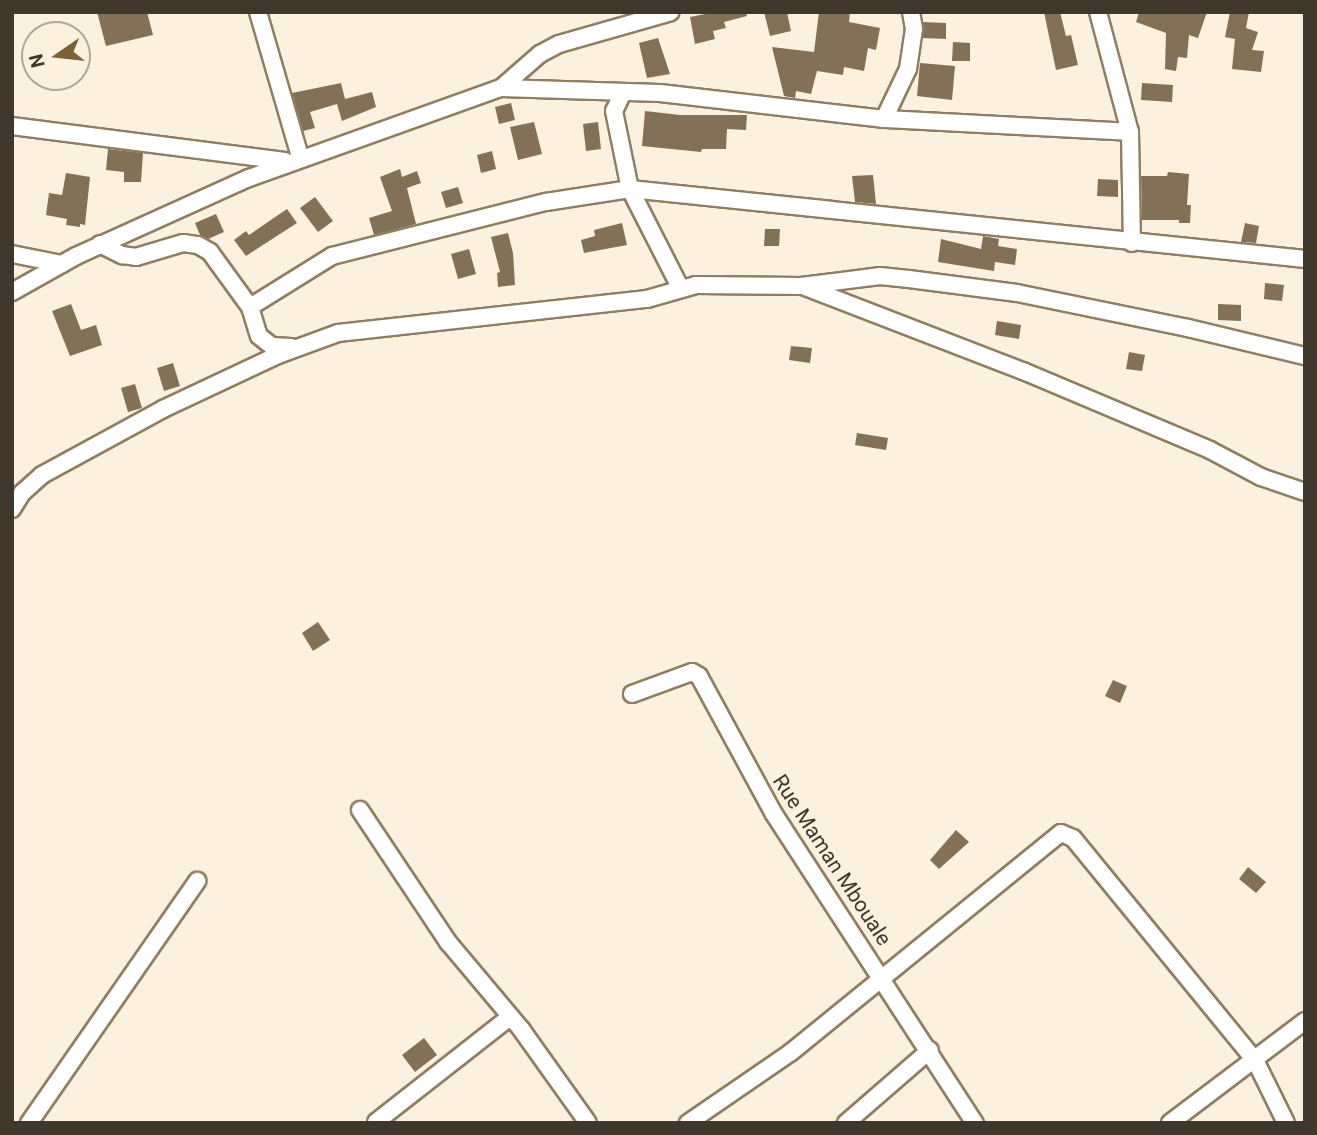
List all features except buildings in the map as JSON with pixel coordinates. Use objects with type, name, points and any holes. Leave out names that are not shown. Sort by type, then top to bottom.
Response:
[{"type":"street","points":[[258,12],[294,159]]},
{"type":"street","points":[[501,88],[535,59],[559,44],[671,12]]},
{"type":"street","points":[[884,119],[908,69],[914,29],[911,12]]},
{"type":"street","points":[[1098,12],[1130,132],[1132,243]]},
{"type":"street","points":[[12,292],[100,244],[294,159],[501,88],[623,92],[884,119],[1130,132]]},
{"type":"street","points":[[623,92],[614,111],[630,189],[681,289]]},
{"type":"street","points":[[12,126],[294,159]]},
{"type":"street","points":[[250,307],[332,256],[534,204],[630,189],[1305,259]]},
{"type":"street","points":[[100,244],[122,255],[135,257],[183,243],[210,252],[250,307],[259,336],[272,346],[297,347]]},
{"type":"street","points":[[12,254],[62,264]]},
{"type":"street","points":[[12,509],[22,493],[42,475],[163,409],[297,347],[358,329],[441,323],[636,300],[696,285],[801,286],[880,276],[1004,291],[1188,328],[1305,356]]},
{"type":"street","points":[[801,286],[1023,371],[1210,450],[1261,477],[1305,492]]},
{"type":"street","name":"Rue Maman Mbouale","points":[[632,694],[692,672],[699,676],[774,814],[883,977],[975,1123]]},
{"type":"street","points":[[360,810],[448,942],[510,1017],[589,1123]]},
{"type":"street","points":[[688,1123],[790,1053],[1061,833],[1067,834],[1255,1060],[1286,1123]]},
{"type":"street","points":[[29,1123],[197,881]]},
{"type":"street","points":[[376,1122],[510,1017]]},
{"type":"street","points":[[1170,1123],[1305,1021]]},
{"type":"street","points":[[846,1123],[930,1050]]}]
